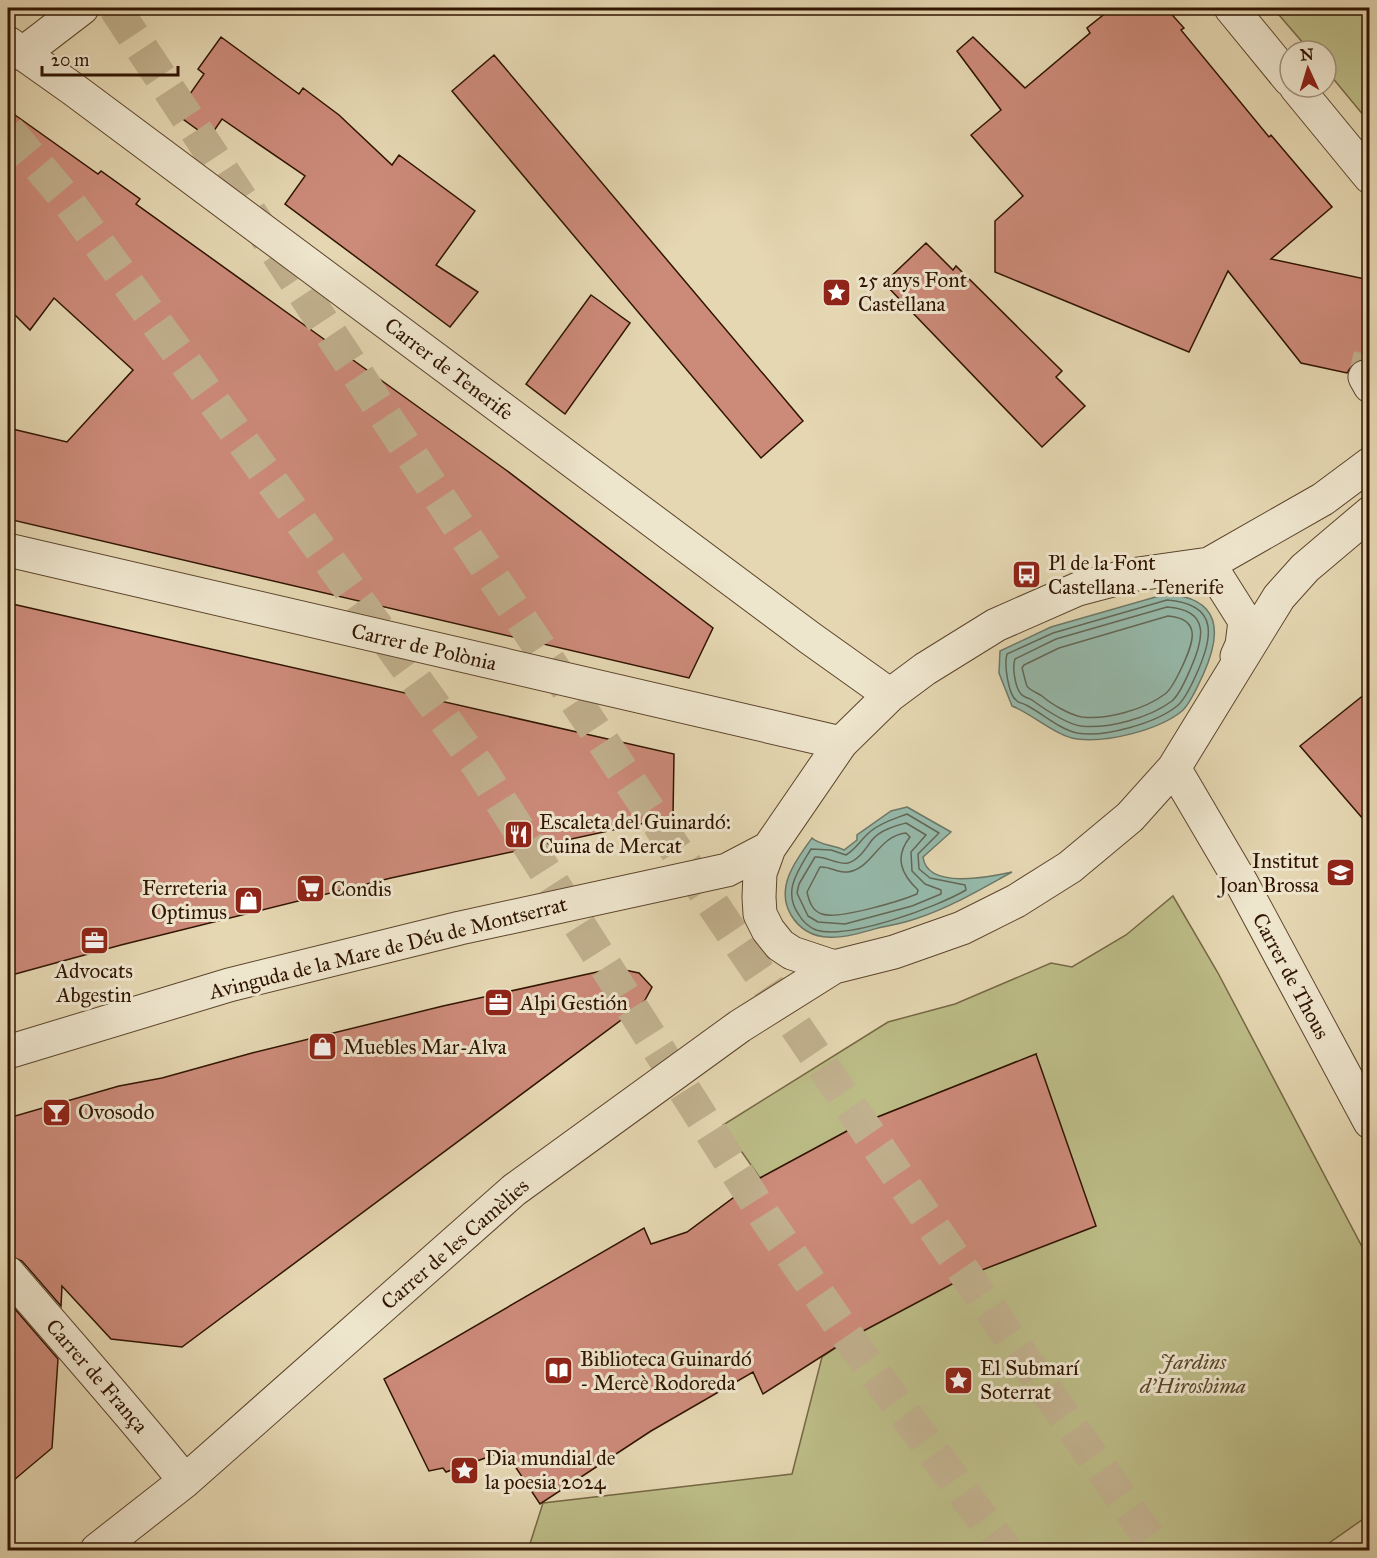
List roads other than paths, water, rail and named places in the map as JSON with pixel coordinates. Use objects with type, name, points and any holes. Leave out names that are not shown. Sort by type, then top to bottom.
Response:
[{"type":"street","points":[[15,49],[81,8]]},
{"type":"street","points":[[1231,8],[1278,65]]},
{"type":"street","name":"Carrer de Tenerife","points":[[15,49],[890,695]]},
{"type":"street","points":[[1306,99],[1370,177]]},
{"type":"street","points":[[1370,464],[1306,510],[1209,564],[1131,575],[1077,589],[996,626],[925,669],[890,695],[841,743],[769,848],[760,873],[759,897],[760,915],[768,930],[780,945],[792,953],[834,967],[894,952],[962,928],[1016,901],[1070,867],[1130,817],[1174,768],[1279,597],[1305,568],[1370,513]]},
{"type":"street","name":"Carrer de Polònia","points":[[8,550],[841,743]]},
{"type":"street","points":[[1209,564],[1245,621],[1242,645],[1227,679]]},
{"type":"street","name":"Carrer de Thous","points":[[1174,768],[1236,872],[1370,1122]]},
{"type":"street","name":"Avinguda de la Mare de Déu de Montserrat","points":[[8,1052],[229,985],[460,928],[726,870],[769,848]]},
{"type":"street","name":"Carrer de les Camèlies","points":[[98,1551],[185,1481],[514,1190],[740,1026],[834,967]]},
{"type":"street","name":"Carrer de França","points":[[8,1273],[87,1366],[131,1413],[185,1481]]},
{"type":"water","points":[[1166,594],[1198,602],[1213,620],[1213,645],[1209,660],[1191,699],[1182,711],[1160,724],[1132,734],[1089,740],[1061,734],[1012,706],[999,673],[1000,651],[1051,627]]},
{"type":"water","points":[[907,807],[951,832],[923,857],[927,867],[936,874],[961,879],[1012,872],[954,903],[903,923],[842,937],[819,936],[799,925],[787,905],[786,885],[794,865],[812,838],[844,850],[857,840],[857,835],[891,811]]},
{"type":"tunnel","points":[[115,8],[761,976],[1158,1550]]},
{"type":"tunnel","points":[[8,130],[67,200],[479,767],[767,1220],[855,1347],[1006,1550]]},
{"type":"tunnel","points":[[1365,377],[1370,355]]},
{"type":"place","name":"25 anys Font Castellana","points":[[837,292]]},
{"type":"place","name":"Pl de la Font Castellana - Tenerife","points":[[1027,575]]},
{"type":"place","name":"Escaleta del Guinardó: Cuina de Mercat","points":[[518,834]]},
{"type":"place","name":"Institut Joan Brossa","points":[[1340,873]]},
{"type":"place","name":"Condis","points":[[310,889]]},
{"type":"place","name":"Ferreteria Optimus","points":[[248,900]]},
{"type":"place","name":"Advocats Abgestin","points":[[94,940]]},
{"type":"place","name":"Alpi Gestión","points":[[499,1003]]},
{"type":"place","name":"Muebles Mar-Alva","points":[[322,1047]]},
{"type":"place","name":"Ovosodo","points":[[57,1112]]},
{"type":"place","name":"Biblioteca Guinardó - Mercè Rodoreda","points":[[559,1371]]},
{"type":"place","name":"El Submarí Soterrat","points":[[959,1380]]},
{"type":"place","name":"Dia mundial de la poesia 2024","points":[[464,1470]]},
{"type":"park label","name":"Jardins d'Hiroshima","points":[[1193,1374]]}]
